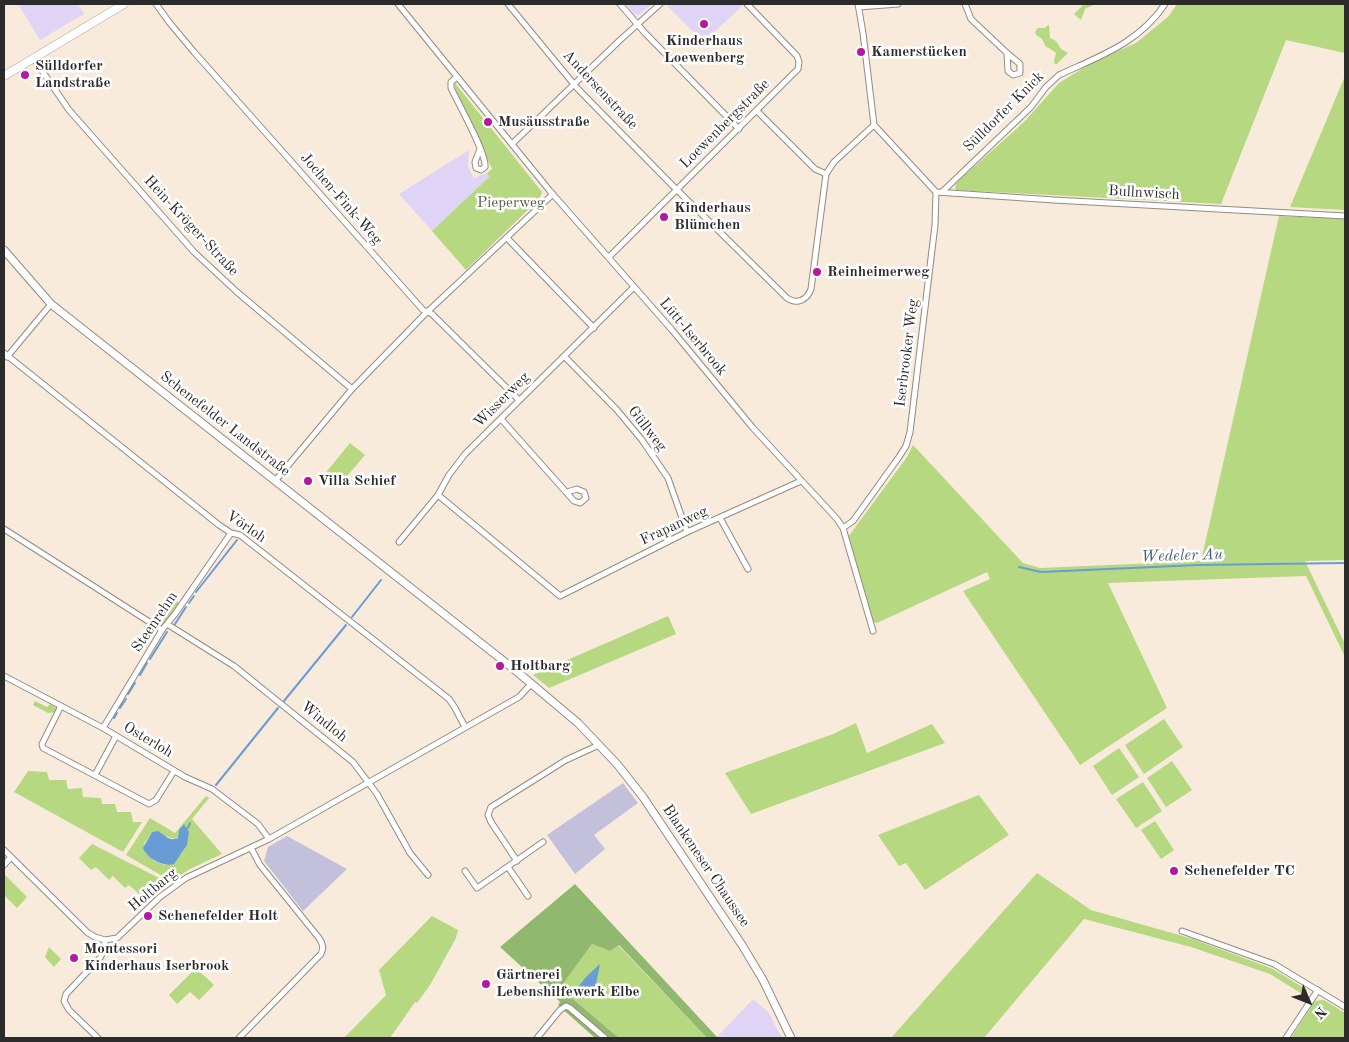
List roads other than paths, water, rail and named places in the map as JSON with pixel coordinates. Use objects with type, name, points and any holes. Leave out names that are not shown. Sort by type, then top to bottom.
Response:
[{"type":"main road","points":[[4,76],[124,4]]},
{"type":"main road","name":"Schenefelder Landstraße","points":[[4,250],[51,304],[532,683],[578,723]]},
{"type":"main road","name":"Blankeneser Chaussee","points":[[578,723],[628,778],[656,816],[763,980],[791,1038]]},
{"type":"street","name":"Jochen-Fink-Weg","points":[[156,4],[174,29],[423,310],[432,314],[519,400]]},
{"type":"street","name":"Lütt-Iserbrook","points":[[398,4],[553,194],[609,257],[753,428],[800,481],[819,499],[843,528],[873,631]]},
{"type":"street","name":"Andersenstraße","points":[[508,4],[574,84],[677,190],[792,301],[801,300],[810,292],[826,174]]},
{"type":"street","points":[[620,4],[739,129]]},
{"type":"street","points":[[512,144],[660,4]]},
{"type":"street","name":"Loewenbergstraße","points":[[609,257],[795,72],[799,62],[795,53],[747,4]]},
{"type":"street","points":[[898,4],[859,5],[874,124],[939,192]]},
{"type":"street","points":[[965,4],[971,19],[1006,53]]},
{"type":"street","name":"Sülldorfer Knick","points":[[939,192],[1031,107],[1059,75],[1117,48],[1141,32],[1150,24],[1165,4]]},
{"type":"street","name":"Hein-Kröger-Straße","points":[[34,58],[69,110],[194,252],[237,292],[352,389]]},
{"type":"street","points":[[456,77],[451,82],[451,88],[480,149]]},
{"type":"street","points":[[757,111],[815,169],[826,174],[834,162],[874,124]]},
{"type":"street","name":"Bullnwisch","points":[[939,192],[1062,201],[1345,216]]},
{"type":"street","name":"Iserbrooker Weg","points":[[843,528],[853,521],[899,457],[906,446],[910,432],[939,192]]},
{"type":"street","points":[[275,481],[352,389],[428,312],[553,194]]},
{"type":"street","points":[[507,238],[594,328]]},
{"type":"street","name":"Wisserweg","points":[[399,542],[438,495],[449,475],[465,454],[634,287]]},
{"type":"street","points":[[6,355],[51,304]]},
{"type":"street","name":"Vörloh","points":[[6,355],[164,481],[231,533],[240,535],[449,699],[465,728]]},
{"type":"street","name":"Güllweg","points":[[564,356],[617,410],[642,440],[668,478],[687,532]]},
{"type":"street","points":[[501,419],[567,492]]},
{"type":"street","name":"Frapanweg","points":[[438,495],[560,596],[687,532],[800,481]]},
{"type":"street","points":[[720,518],[748,569]]},
{"type":"street","points":[[4,529],[162,630]]},
{"type":"street","name":"Steenrehm","points":[[103,728],[162,630],[231,533]]},
{"type":"street","name":"Windloh","points":[[167,624],[234,666],[349,758],[377,794],[410,853],[428,875]]},
{"type":"street","name":"Osterloh","points":[[4,676],[103,728],[174,771],[216,793],[258,824],[269,839]]},
{"type":"street","name":"Holtbarg","points":[[105,940],[114,939],[121,935],[160,897],[186,878],[269,839],[519,697],[532,683]]},
{"type":"street","points":[[61,706],[42,744],[43,748],[149,804],[156,800],[174,771]]},
{"type":"street","points":[[95,775],[116,736]]},
{"type":"street","points":[[517,861],[491,822],[488,815],[491,807],[566,760],[599,745]]},
{"type":"street","points":[[466,871],[477,888],[543,842]]},
{"type":"street","points":[[239,1038],[323,950],[323,945],[260,864],[251,848]]},
{"type":"street","points":[[4,850],[88,933],[105,940],[104,950],[100,958],[66,994],[64,1001],[69,1010],[98,1038]]},
{"type":"street","points":[[4,865],[11,857]]},
{"type":"street","points":[[508,867],[528,896]]},
{"type":"street","points":[[1182,931],[1274,964],[1345,1007]]},
{"type":"street","points":[[1286,1038],[1318,990]]},
{"type":"street","points":[[538,1038],[560,1010],[566,1006],[605,1038]]},
{"type":"water","points":[[184,824],[189,832],[187,845],[174,864],[160,863],[152,859],[145,852],[143,848],[152,832],[158,831],[167,838],[175,839],[178,838],[179,830]]},
{"type":"water","points":[[600,964],[595,989],[589,995],[579,986]]},
{"type":"waterway","points":[[196,592],[237,540]]},
{"type":"waterway","name":"Wedeler Au","points":[[1019,567],[1041,572],[1198,565],[1345,563]]},
{"type":"waterway","points":[[352,617],[381,580]]},
{"type":"waterway","points":[[189,603],[194,596]]},
{"type":"waterway","points":[[175,624],[186,607]]},
{"type":"waterway","points":[[284,701],[346,625]]},
{"type":"waterway","points":[[150,659],[167,632]]},
{"type":"waterway","points":[[140,675],[147,663]]},
{"type":"waterway","points":[[128,694],[135,683]]},
{"type":"waterway","points":[[120,708],[126,699]]},
{"type":"waterway","points":[[216,785],[278,708]]},
{"type":"waterway","points":[[114,718],[117,713]]},
{"type":"waterway","points":[[188,828],[190,823]]},
{"type":"place","name":"Kinderhaus Loewenberg","points":[[704,24]]},
{"type":"place","name":"Kamerstücken","points":[[861,52]]},
{"type":"place","name":"Sülldorfer Landstraße","points":[[25,75]]},
{"type":"place","name":"Musäusstraße","points":[[488,122]]},
{"type":"place","name":"Kinderhaus Blümchen","points":[[664,217]]},
{"type":"place","name":"Reinheimerweg","points":[[817,272]]},
{"type":"place","name":"Villa Schief","points":[[308,481]]},
{"type":"place","name":"Holtbarg","points":[[500,666]]},
{"type":"place","name":"Schenefelder TC","points":[[1174,871]]},
{"type":"place","name":"Schenefelder Holt","points":[[148,916]]},
{"type":"place","name":"Montessori Kinderhaus Iserbrook","points":[[74,958]]},
{"type":"place","name":"Gärtnerei Lebenshilfewerk Elbe","points":[[486,984]]},
{"type":"park label","name":"Pieperweg","points":[[511,203]]}]
